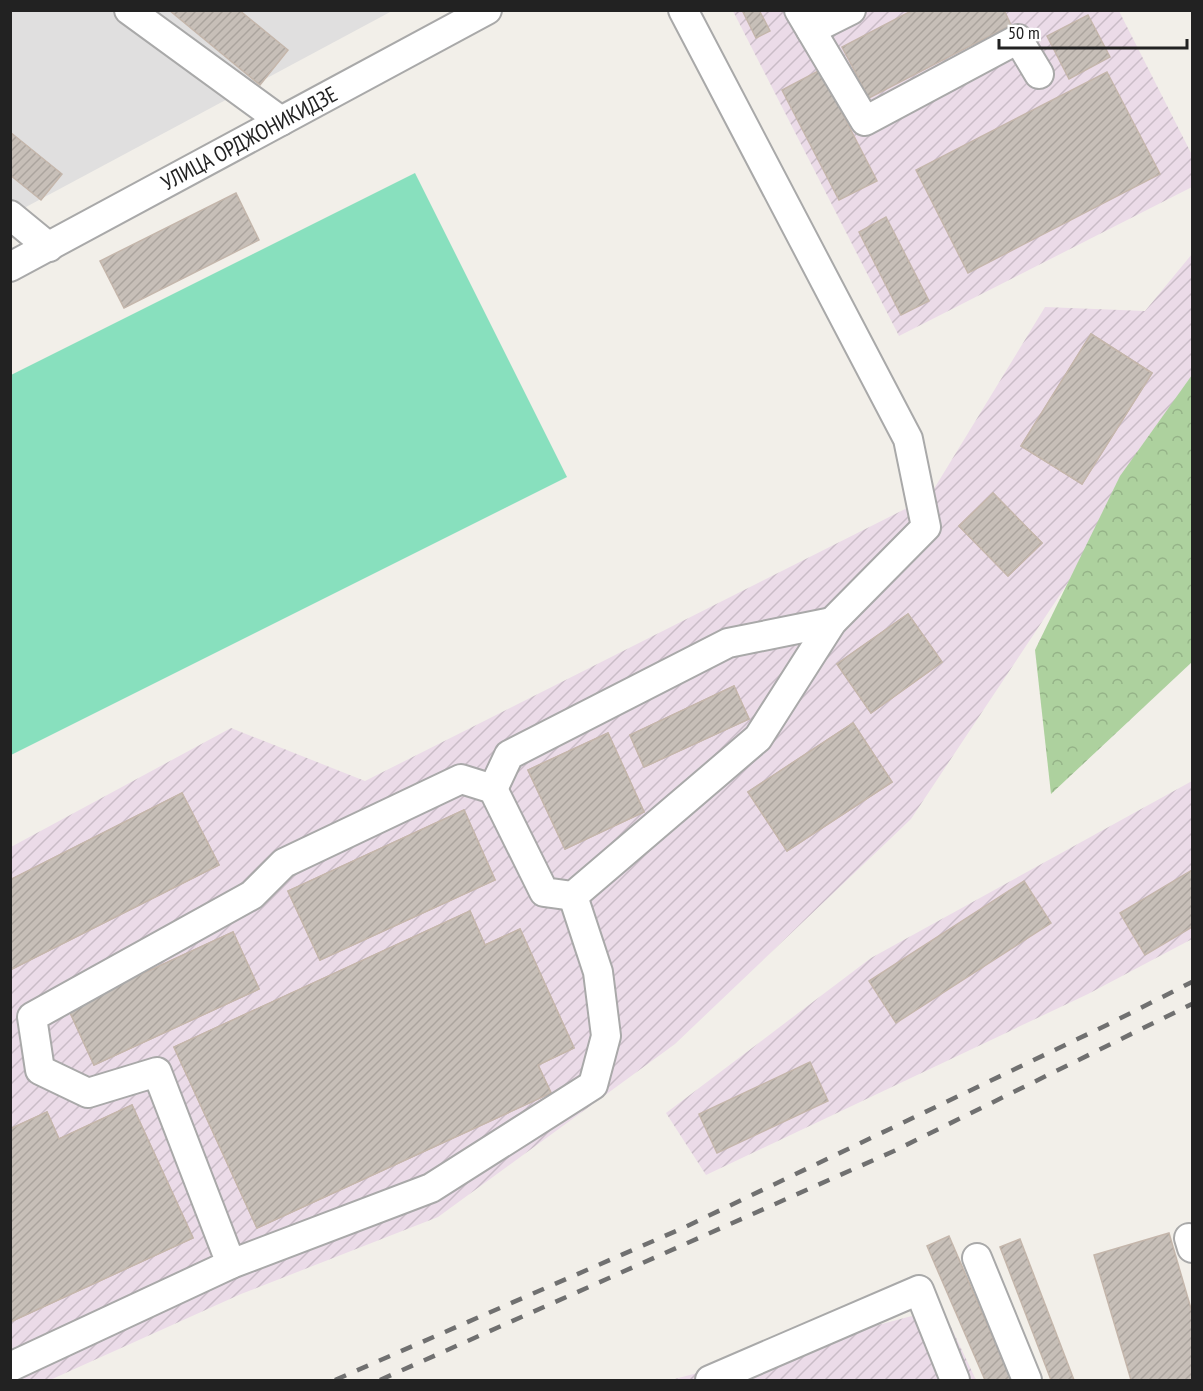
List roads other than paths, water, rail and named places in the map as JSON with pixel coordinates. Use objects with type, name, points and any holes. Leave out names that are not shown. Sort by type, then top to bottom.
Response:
[{"type":"street","points":[[129,10],[281,121]]},
{"type":"street","name":"УЛИЦА ОРДЖОНИКИДЗЕ","points":[[10,267],[487,10]]},
{"type":"street","points":[[231,1264],[157,1072],[88,1093],[40,1070],[32,1017],[252,895],[284,863],[461,779],[493,789],[544,892],[573,896],[758,738],[832,622],[926,527],[908,439],[683,10]]},
{"type":"street","points":[[851,10],[805,20],[865,121],[1018,39],[1039,74]]},
{"type":"street","points":[[10,215],[49,247]]},
{"type":"street","points":[[493,789],[509,755],[728,643],[832,622]]},
{"type":"street","points":[[10,1367],[231,1264],[431,1188],[593,1085],[606,1036],[598,972],[573,896]]},
{"type":"street","points":[[977,1258],[1027,1380]]},
{"type":"street","points":[[710,1380],[919,1290],[950,1379]]},
{"type":"railway","points":[[335,1380],[683,1228],[1192,982]]},
{"type":"railway","points":[[380,1380],[894,1151],[1192,1004]]}]
